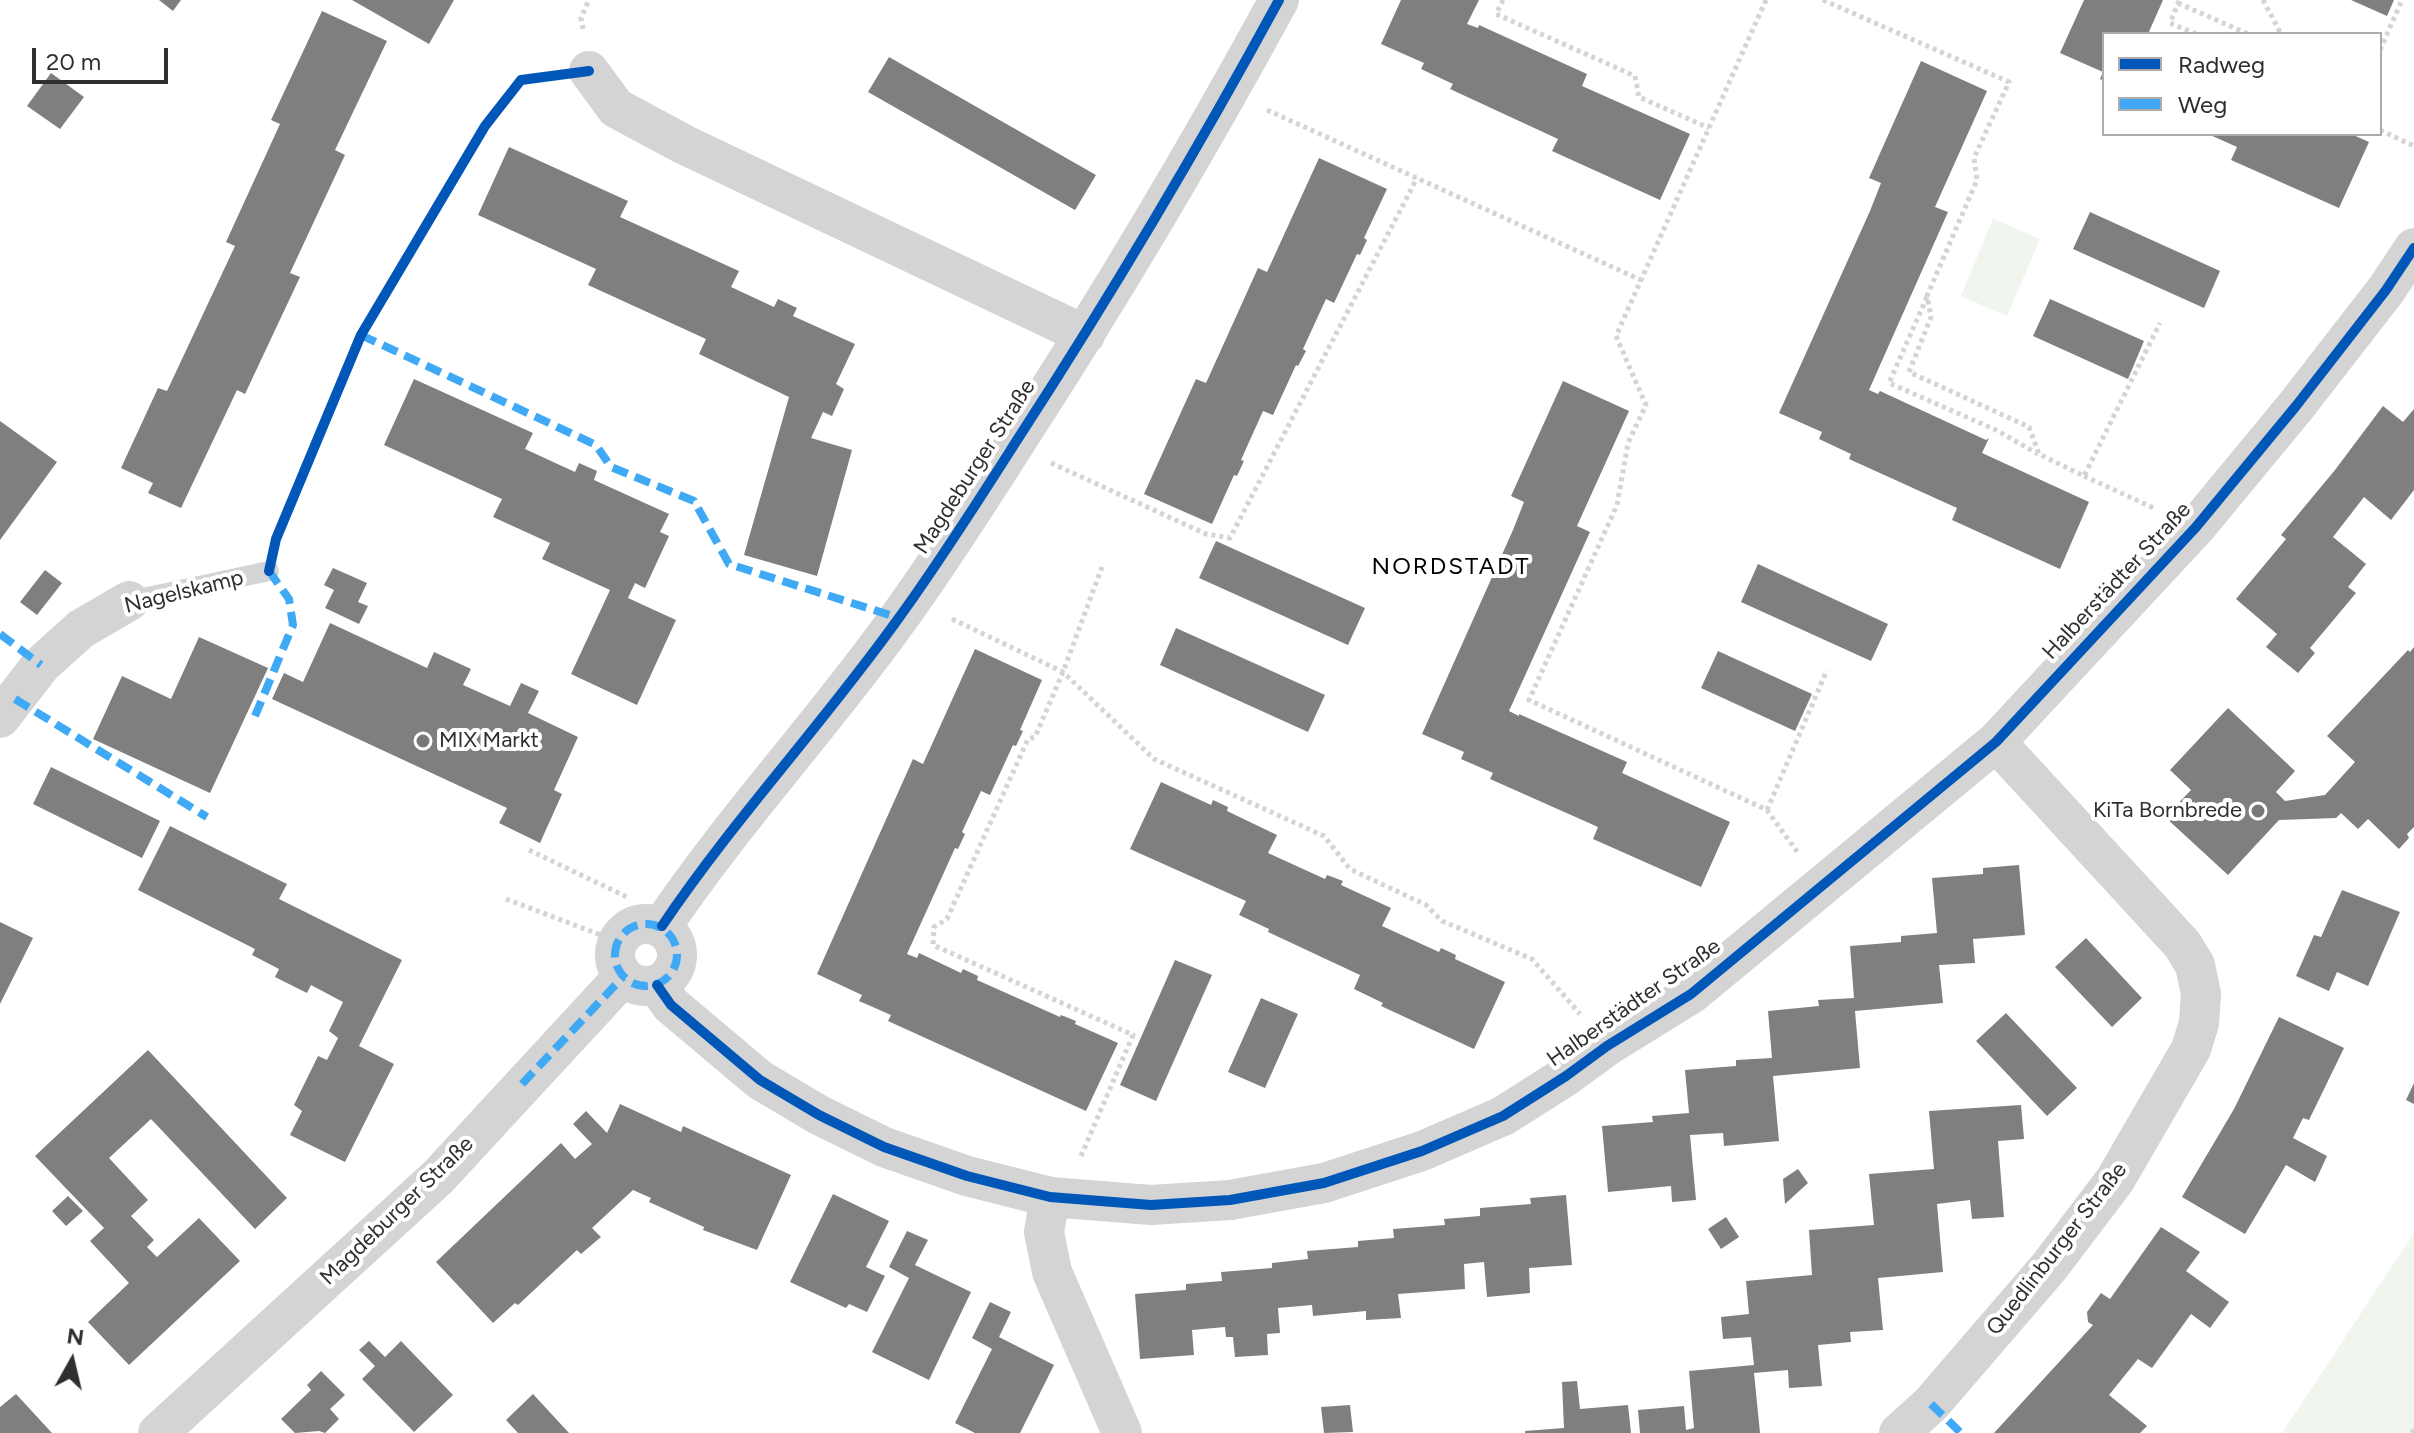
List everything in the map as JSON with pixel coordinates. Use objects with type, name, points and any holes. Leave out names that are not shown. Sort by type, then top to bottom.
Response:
[{"type":"street","name":"Magdeburger Straße","points":[[633,967],[626,930],[644,923],[665,922],[912,599],[1085,335],[1229,93],[1279,0]]},
{"type":"street","points":[[589,71],[616,108],[685,145],[1085,335]]},
{"type":"street","name":"Halberstädter Straße","points":[[633,967],[671,1005],[760,1080],[819,1115],[884,1147],[967,1176],[1050,1197],[1151,1205],[1230,1200],[1324,1183],[1422,1151],[1503,1116],[1691,994],[1996,742],[2196,527],[2296,406],[2386,290],[2414,248]]},
{"type":"street","name":"Nagelskamp","points":[[0,718],[41,665],[81,629],[129,601]]},
{"type":"street","name":"Quedlinburger Straße","points":[[1899,1433],[1931,1404],[1971,1359],[2049,1267],[2115,1180],[2191,1049],[2199,1023],[2201,994],[2195,965],[2182,944],[1996,742]]},
{"type":"street","name":"Magdeburger Straße","points":[[633,967],[674,972],[678,950],[665,922]]},
{"type":"street","name":"Magdeburger Straße","points":[[158,1433],[438,1177],[633,967]]},
{"type":"street","points":[[1050,1197],[1044,1232],[1052,1272],[1122,1433]]},
{"type":"lane","name":"Nagelskamp","points":[[129,601],[269,571]]},
{"type":"path","points":[[1503,0],[1496,14],[1635,76],[1639,97],[1709,128]]},
{"type":"path","points":[[1766,0],[1616,336],[1646,405],[1628,443],[1617,505],[1529,700],[1767,810],[1822,886]]},
{"type":"path","points":[[1823,0],[2009,82],[1974,158],[1977,180],[1889,383],[1996,430],[2084,476],[2196,527]]},
{"type":"path","points":[[2263,0],[2280,32]]},
{"type":"path","points":[[2382,45],[2402,0]]},
{"type":"path","points":[[2191,32],[2170,23],[2179,1],[2244,32]]},
{"type":"path","points":[[1229,93],[1641,280]]},
{"type":"path","points":[[2382,131],[2414,146]]},
{"type":"path","points":[[1013,446],[1206,534],[1230,538],[1417,178]]},
{"type":"path","points":[[1927,296],[1931,317],[1909,372],[2029,427],[2039,454]]},
{"type":"path","points":[[2084,476],[2160,323]]},
{"type":"path","points":[[1050,1197],[1078,1164],[1133,1035],[933,945],[934,927],[947,919],[1028,739],[1035,737],[1102,567]]},
{"type":"path","points":[[912,599],[1063,672],[1154,759],[1324,836],[1350,869],[1426,905],[1442,921],[1532,959],[1607,1046]]},
{"type":"path","points":[[1767,810],[1827,670]]},
{"type":"path","points":[[529,850],[665,922]]},
{"type":"path","points":[[506,899],[633,967]]},
{"type":"shaded area","points":[[1993,219],[2040,239],[2007,316],[1961,296]]},
{"type":"shaded area","points":[[2414,1233],[2414,1433],[2282,1433]]},
{"type":"building","points":[[159,0],[181,0],[173,11]]},
{"type":"building","points":[[352,0],[454,0],[429,44]]},
{"type":"building","points":[[1401,0],[1479,0],[1467,24],[1478,28],[1479,25],[1587,74],[1582,86],[1690,134],[1660,200],[1552,151],[1558,139],[1450,89],[1453,84],[1421,69],[1424,63],[1381,44]]},
{"type":"building","points":[[2084,0],[2163,0],[2149,32],[2102,32],[2102,72],[2060,53]]},
{"type":"building","points":[[2351,0],[2394,0],[2387,16]]},
{"type":"building","points":[[322,11],[387,41],[335,150],[345,155],[290,273],[300,277],[245,394],[237,390],[181,508],[148,493],[153,483],[121,468],[158,388],[167,391],[235,246],[226,242],[280,124],[271,120]]},
{"type":"building","points":[[889,57],[1096,175],[1075,210],[868,92]]},
{"type":"building","points":[[1921,61],[1987,91],[1935,207],[1948,212],[1869,390],[1878,394],[1880,391],[1986,440],[1989,438],[1982,453],[2089,502],[2060,569],[1952,520],[1957,508],[1849,459],[1851,454],[1819,439],[1822,432],[1779,413],[1870,211],[1881,183],[1869,178]]},
{"type":"building","points":[[51,73],[84,97],[60,129],[27,106]]},
{"type":"building","points":[[2212,136],[2356,136],[2369,142],[2339,208],[2231,160],[2237,147]]},
{"type":"building","points":[[509,147],[628,201],[620,217],[739,271],[731,287],[774,307],[778,299],[797,308],[793,316],[855,344],[836,384],[844,389],[832,416],[823,412],[811,438],[852,450],[817,576],[744,555],[789,397],[699,354],[706,339],[588,285],[596,269],[478,215]]},
{"type":"building","points":[[1319,158],[1387,189],[1364,238],[1367,240],[1360,255],[1357,254],[1334,303],[1326,299],[1303,349],[1306,351],[1296,365],[1273,415],[1263,411],[1241,460],[1244,461],[1237,476],[1234,475],[1212,524],[1144,494],[1196,379],[1206,383],[1258,268],[1267,272]]},
{"type":"building","points":[[2090,212],[2220,271],[2204,308],[2073,249]]},
{"type":"building","points":[[2050,299],[2144,341],[2128,379],[2033,336]]},
{"type":"building","points":[[414,379],[533,433],[525,449],[575,472],[579,463],[597,471],[594,480],[669,514],[660,532],[669,536],[645,588],[635,583],[628,598],[676,620],[637,705],[571,674],[610,590],[542,559],[550,543],[493,517],[502,499],[384,445]]},
{"type":"building","points":[[1563,381],[1629,411],[1577,526],[1590,532],[1509,711],[1627,762],[1622,773],[1730,822],[1701,887],[1593,839],[1598,827],[1490,779],[1493,773],[1461,759],[1464,752],[1422,734],[1513,530],[1524,502],[1511,496]]},
{"type":"building","points":[[2383,406],[2403,422],[2414,409],[2414,490],[2391,520],[2364,497],[2333,537],[2366,564],[2348,587],[2356,593],[2310,648],[2315,653],[2298,673],[2266,647],[2277,634],[2236,599],[2286,539],[2281,535]]},
{"type":"building","points":[[0,421],[57,462],[0,540]]},
{"type":"building","points":[[1216,541],[1365,608],[1348,645],[1199,578]]},
{"type":"building","points":[[1758,564],[1888,624],[1871,661],[1741,602]]},
{"type":"building","points":[[333,568],[367,583],[358,602],[368,606],[359,624],[325,608],[334,590],[324,585]]},
{"type":"building","points":[[45,570],[62,583],[37,615],[20,602]]},
{"type":"building","points":[[330,623],[427,668],[434,652],[471,669],[463,685],[510,706],[521,683],[539,691],[528,713],[578,737],[554,790],[562,794],[540,843],[499,823],[507,808],[272,699],[284,673],[303,682]]},
{"type":"building","points":[[1176,628],[1325,695],[1308,732],[1160,665]]},
{"type":"building","points":[[199,637],[268,668],[210,793],[93,739],[122,676],[171,699]]},
{"type":"building","points":[[2414,647],[2414,827],[2399,849],[2368,819],[2358,829],[2341,813],[2336,818],[2279,820],[2228,875],[2165,817],[2191,790],[2170,770],[2228,708],[2295,771],[2276,792],[2285,801],[2325,795],[2355,762],[2327,736]]},
{"type":"building","points":[[975,649],[1042,680],[1016,746],[1013,745],[990,795],[981,791],[962,832],[965,834],[958,849],[955,848],[907,954],[917,958],[919,953],[961,973],[963,969],[978,976],[977,980],[1060,1017],[1076,1021],[1075,1024],[1118,1043],[1086,1111],[888,1021],[891,1015],[859,1001],[862,995],[817,974],[913,759],[923,764]]},
{"type":"building","points":[[1718,651],[1812,694],[1795,731],[1701,688]]},
{"type":"building","points":[[51,767],[160,821],[142,858],[33,804]]},
{"type":"building","points":[[1161,782],[1211,805],[1213,800],[1228,807],[1227,811],[1277,835],[1268,853],[1325,879],[1327,875],[1343,881],[1341,885],[1391,908],[1382,926],[1439,952],[1441,948],[1456,955],[1455,959],[1505,982],[1474,1049],[1381,1006],[1383,1003],[1354,989],[1360,975],[1239,915],[1246,901],[1130,849]]},
{"type":"building","points":[[170,826],[287,884],[279,899],[402,960],[359,1046],[394,1064],[345,1162],[290,1135],[302,1111],[294,1105],[318,1056],[327,1060],[338,1038],[329,1031],[343,1002],[311,985],[307,993],[275,977],[279,969],[252,955],[255,949],[138,890]]},
{"type":"building","points":[[2019,865],[2025,935],[1973,939],[1975,963],[1939,965],[1943,1003],[1855,1011],[1860,1068],[1773,1076],[1779,1141],[1724,1146],[1723,1133],[1690,1135],[1696,1200],[1672,1202],[1671,1186],[1608,1192],[1602,1126],[1653,1122],[1652,1116],[1689,1113],[1685,1070],[1736,1066],[1736,1060],[1772,1058],[1768,1011],[1819,1006],[1818,1000],[1854,998],[1850,946],[1901,942],[1901,936],[1937,933],[1932,878],[1983,874],[1983,868]]},
{"type":"building","points":[[2342,890],[2400,912],[2368,986],[2337,972],[2329,991],[2296,976],[2314,935],[2321,937]]},
{"type":"building","points":[[0,922],[33,938],[0,1004]]},
{"type":"building","points":[[2086,938],[2142,998],[2112,1027],[2055,967]]},
{"type":"building","points":[[1175,960],[1212,975],[1156,1101],[1120,1085]]},
{"type":"building","points":[[1261,998],[1298,1014],[1265,1088],[1228,1072]]},
{"type":"building","points":[[2006,1013],[2077,1088],[2047,1116],[1976,1041]]},
{"type":"building","points":[[2279,1017],[2344,1048],[2309,1120],[2303,1118],[2293,1138],[2327,1156],[2315,1182],[2286,1165],[2245,1234],[2182,1197],[2234,1109]]},
{"type":"building","points":[[148,1050],[287,1198],[255,1229],[151,1119],[109,1158],[148,1200],[131,1216],[154,1240],[147,1247],[157,1257],[199,1218],[240,1261],[129,1365],[88,1322],[129,1283],[90,1241],[104,1228],[35,1156]]},
{"type":"building","points":[[2414,1083],[2414,1104],[2406,1100]]},
{"type":"building","points":[[620,1104],[681,1132],[683,1126],[791,1175],[757,1250],[703,1230],[704,1227],[649,1202],[651,1198],[633,1190],[592,1228],[601,1237],[581,1254],[577,1250],[518,1305],[515,1303],[493,1323],[436,1262],[561,1143],[575,1159],[592,1144],[573,1124],[586,1111],[607,1133]]},
{"type":"building","points":[[2021,1105],[2024,1139],[1998,1141],[2004,1217],[1972,1219],[1970,1200],[1937,1204],[1943,1272],[1878,1278],[1883,1330],[1850,1332],[1851,1342],[1818,1345],[1822,1386],[1789,1388],[1788,1370],[1754,1373],[1760,1433],[1640,1433],[1638,1410],[1684,1406],[1686,1430],[1694,1428],[1689,1371],[1754,1365],[1751,1337],[1723,1339],[1721,1317],[1749,1314],[1746,1281],[1812,1275],[1809,1230],[1874,1225],[1869,1174],[1934,1169],[1929,1111]]},
{"type":"building","points":[[1798,1169],[1808,1183],[1785,1204],[1783,1179]]},
{"type":"building","points":[[833,1194],[889,1221],[866,1267],[885,1276],[867,1312],[849,1304],[846,1308],[790,1282]]},
{"type":"building","points":[[1566,1195],[1572,1265],[1529,1268],[1530,1293],[1487,1297],[1484,1262],[1464,1264],[1465,1289],[1398,1294],[1401,1318],[1366,1320],[1366,1311],[1313,1316],[1312,1305],[1278,1308],[1280,1333],[1267,1334],[1268,1355],[1235,1357],[1233,1337],[1226,1337],[1225,1327],[1192,1330],[1194,1355],[1140,1359],[1135,1294],[1186,1290],[1186,1284],[1222,1281],[1221,1272],[1272,1268],[1272,1263],[1308,1259],[1307,1251],[1358,1247],[1358,1241],[1394,1238],[1393,1229],[1445,1225],[1444,1219],[1480,1216],[1480,1208],[1531,1204],[1530,1198]]},
{"type":"building","points":[[68,1196],[83,1211],[66,1226],[52,1211]]},
{"type":"building","points":[[1726,1217],[1739,1237],[1721,1249],[1708,1229]]},
{"type":"building","points":[[2161,1227],[2200,1252],[2186,1271],[2229,1302],[2210,1328],[2191,1314],[2152,1368],[2138,1359],[2109,1395],[2147,1426],[2140,1433],[1994,1433],[2093,1325],[2088,1322],[2087,1312],[2101,1293],[2110,1299]]},
{"type":"building","points":[[907,1231],[928,1240],[915,1265],[971,1292],[929,1380],[872,1352],[909,1278],[889,1267]]},
{"type":"building","points":[[990,1302],[1011,1312],[999,1337],[1054,1365],[1020,1433],[975,1433],[955,1423],[992,1349],[972,1338]]},
{"type":"building","points":[[369,1341],[385,1357],[401,1341],[453,1395],[414,1432],[362,1379],[375,1366],[359,1350]]},
{"type":"building","points":[[321,1371],[345,1395],[330,1409],[339,1419],[325,1433],[295,1433],[281,1419],[311,1390],[307,1385]]},
{"type":"building","points":[[1577,1381],[1580,1409],[1628,1405],[1631,1433],[1525,1433],[1564,1428],[1562,1382]]},
{"type":"building","points":[[16,1394],[52,1433],[0,1433],[0,1407]]},
{"type":"building","points":[[533,1394],[569,1433],[518,1433],[506,1420]]},
{"type":"building","points":[[1350,1405],[1353,1432],[1324,1433],[1321,1407]]},
{"type":"marked path","points":[[361,335],[596,445],[611,467],[694,501],[729,564],[899,618]]},
{"type":"marked path","points":[[255,716],[293,625],[289,599],[269,571],[270,564]]},
{"type":"marked path","points":[[0,634],[41,665]]},
{"type":"marked path","points":[[15,699],[207,817]]},
{"type":"marked path","points":[[646,924],[658,926],[668,933],[675,943],[677,955],[675,967],[668,977],[658,984],[646,986],[634,984],[624,977],[617,967],[615,955],[617,943],[624,933],[634,926],[646,924]]},
{"type":"marked path","points":[[522,1084],[623,977]]},
{"type":"marked path","points":[[1931,1404],[1961,1433]]},
{"type":"cycle path","points":[[662,926],[719,848],[869,658],[945,552],[1120,276],[1279,0]]},
{"type":"cycle path","points":[[269,571],[276,539],[361,335],[485,126],[521,80],[589,71]]},
{"type":"cycle path","points":[[657,985],[671,1005],[760,1080],[819,1115],[884,1147],[967,1176],[1050,1197],[1151,1205],[1230,1200],[1324,1183],[1422,1151],[1503,1116],[1691,994],[1996,742],[2196,527],[2296,406],[2386,290],[2414,248]]},
{"type":"place","name":"MIX Markt","points":[[423,741]]},
{"type":"place","name":"KiTa Bornbrede","points":[[2258,811]]},
{"type":"district","name":"NORDSTADT","points":[[1451,567]]}]
